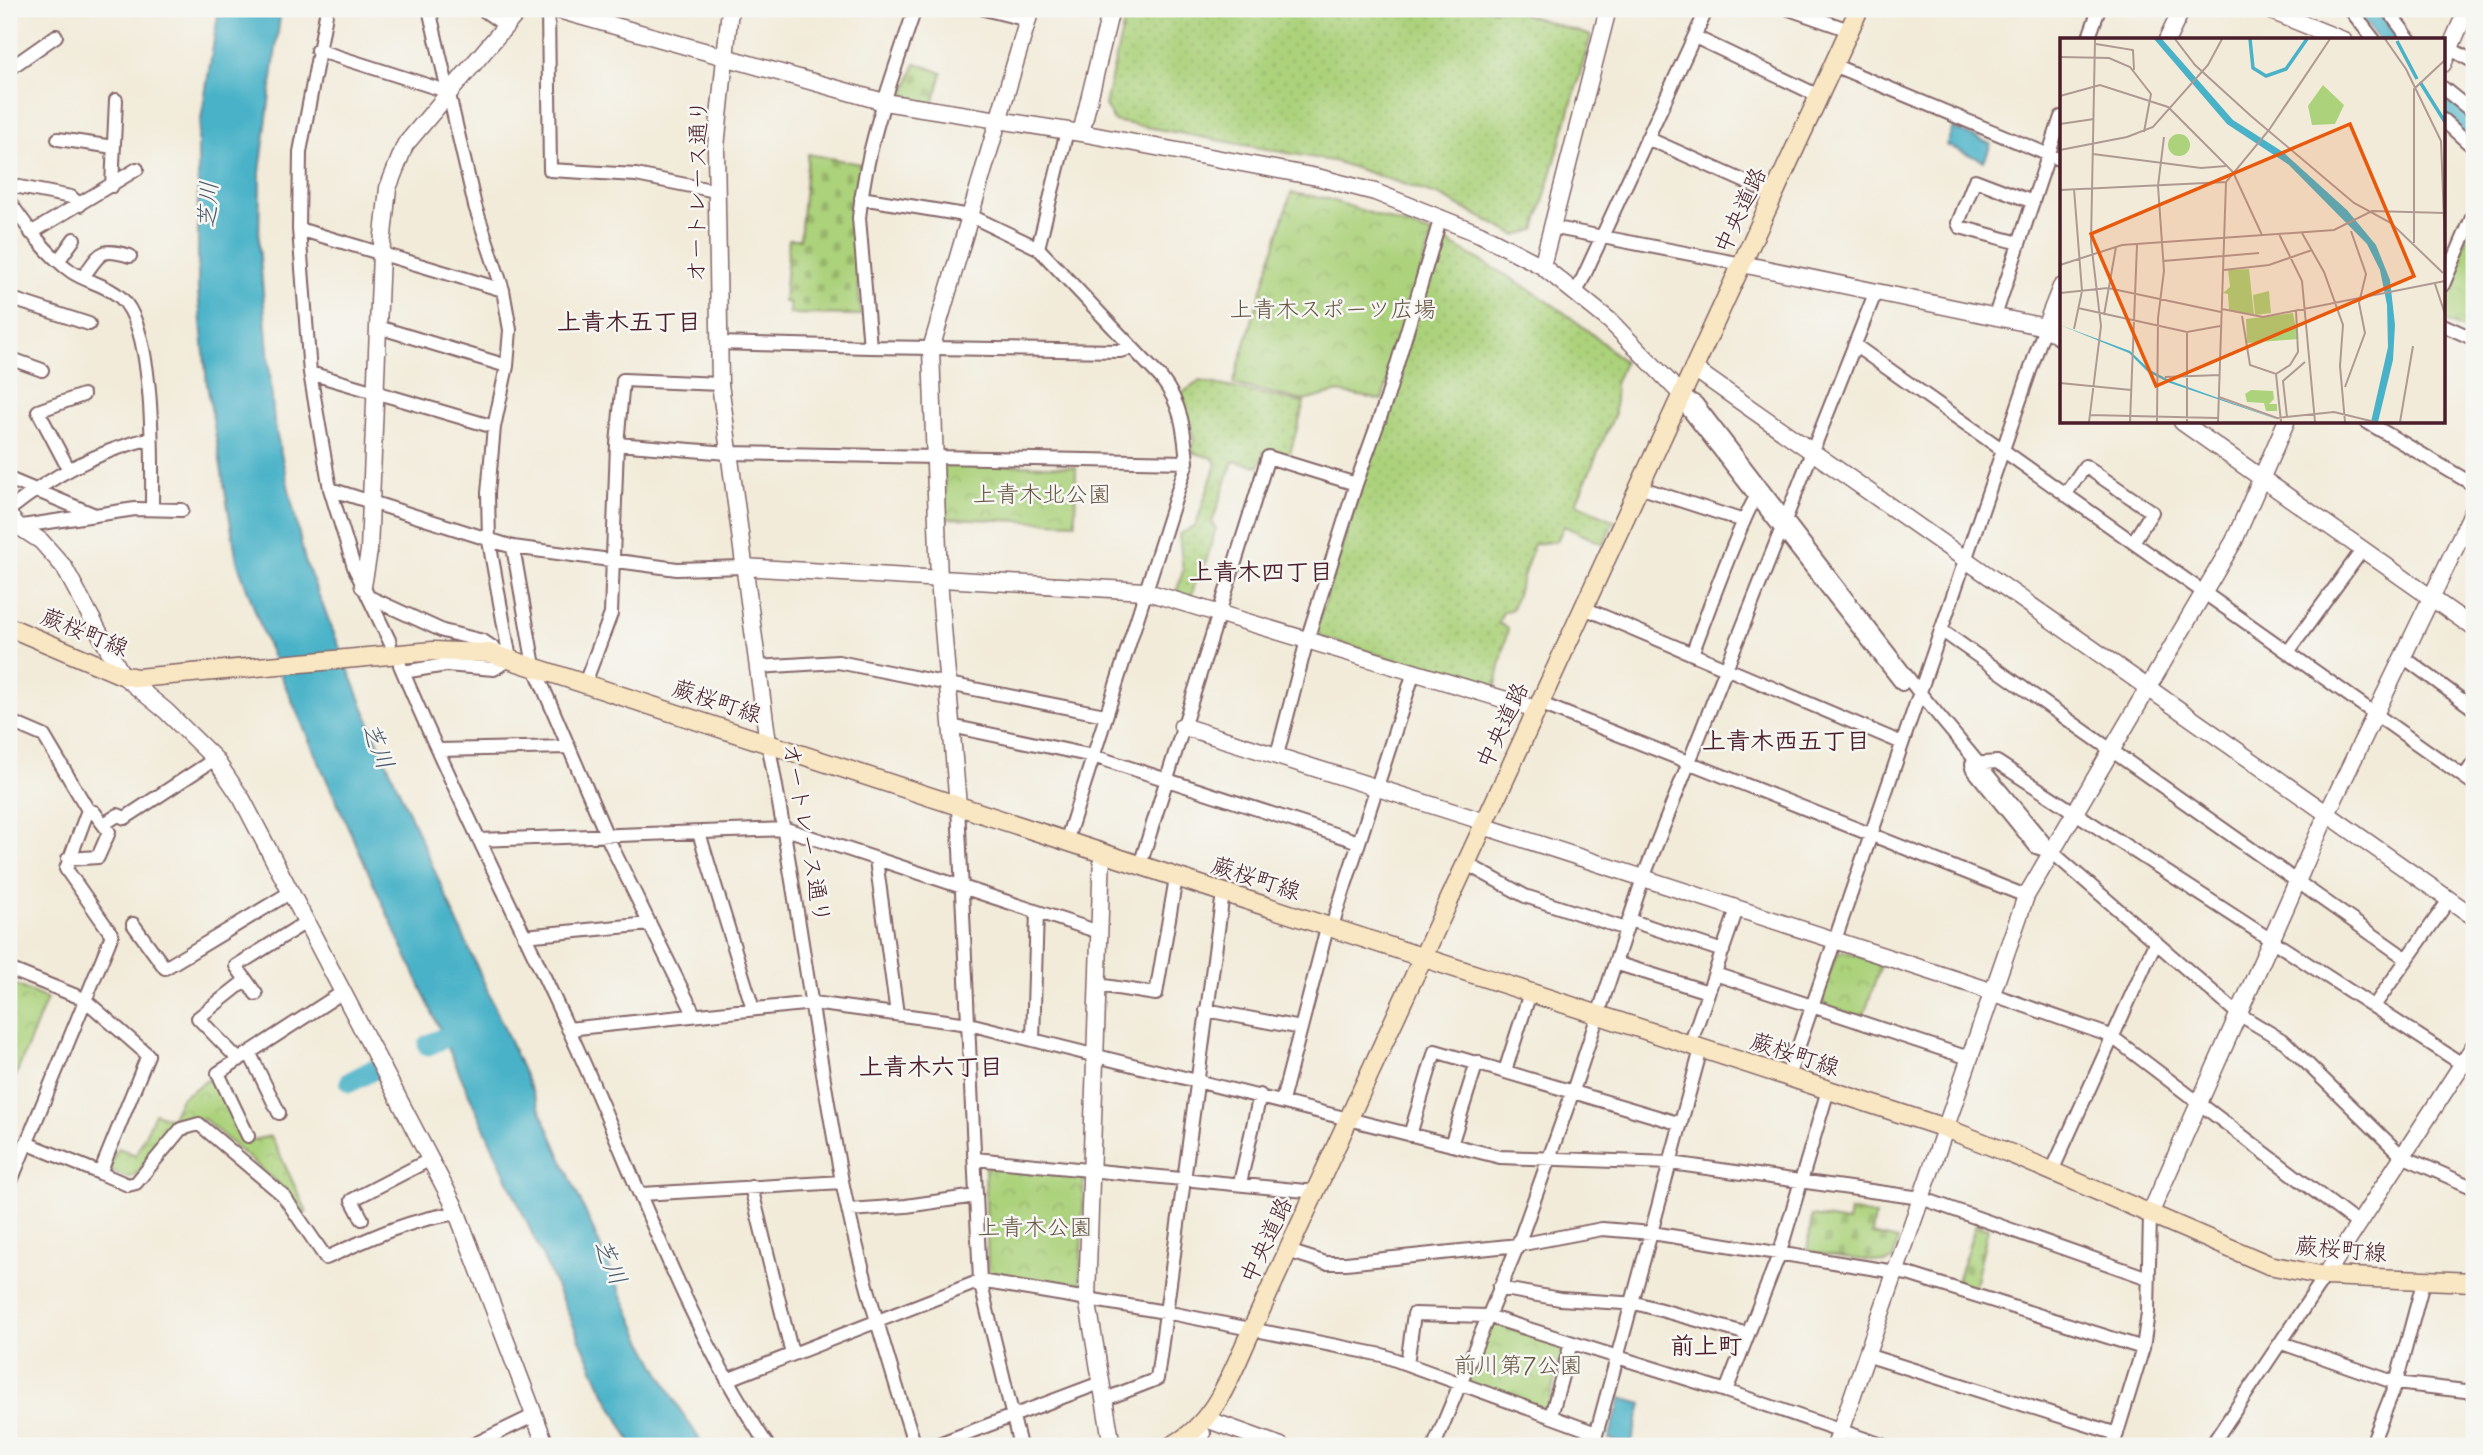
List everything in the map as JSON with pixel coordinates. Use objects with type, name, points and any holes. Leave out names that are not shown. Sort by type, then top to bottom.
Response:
[{"type":"main road","name":"中央道路","points":[[1171,1446],[1203,1423],[1252,1329],[1859,9]]},
{"type":"main road","name":"蕨桜町線","points":[[9,627],[122,675],[163,677],[433,651],[490,653],[1945,1128],[2269,1265],[2325,1276],[2474,1282]]},
{"type":"street","points":[[327,9],[317,50],[300,152],[299,229],[310,373],[330,489],[354,567],[390,642]]},
{"type":"street","points":[[429,9],[475,206],[503,290],[510,330],[507,366],[494,427],[488,493],[489,541],[510,659]]},
{"type":"street","points":[[482,9],[506,26]]},
{"type":"street","points":[[367,592],[381,254],[388,188],[405,145],[520,9]]},
{"type":"street","points":[[548,9],[550,170],[636,175],[716,191]]},
{"type":"street","points":[[555,9],[884,102],[1074,132],[1317,177],[1375,191],[1441,217],[1542,266],[1619,330],[1682,394],[1689,411],[1759,493],[1918,697],[1974,764],[2036,847],[2052,852],[2237,1013],[2285,1042],[2402,1156],[2474,1188]]},
{"type":"street","name":"オートレース通り","points":[[730,9],[716,147],[720,384],[728,453],[768,743],[786,829],[842,1182],[876,1320],[915,1446]]},
{"type":"street","points":[[870,347],[859,218],[861,198],[868,150],[915,9]]},
{"type":"street","points":[[984,9],[1030,15],[932,349],[939,580],[958,806],[980,1281],[1020,1446]]},
{"type":"street","points":[[1038,248],[1111,9]]},
{"type":"street","points":[[1542,266],[1608,9]]},
{"type":"street","points":[[1576,293],[1707,9]]},
{"type":"street","points":[[1788,9],[1849,30]]},
{"type":"street","points":[[2089,38],[2099,9]]},
{"type":"street","points":[[2168,38],[2182,9]]},
{"type":"street","points":[[2266,9],[2338,38]]},
{"type":"street","points":[[2350,9],[2372,38]]},
{"type":"street","points":[[2387,9],[2409,38]]},
{"type":"street","points":[[2444,61],[2467,9]]},
{"type":"street","points":[[9,69],[56,36]]},
{"type":"street","points":[[1695,37],[1819,96]]},
{"type":"street","points":[[2449,48],[2474,62]]},
{"type":"street","points":[[317,50],[449,92]]},
{"type":"street","points":[[1833,65],[2060,160]]},
{"type":"street","points":[[2444,89],[2474,113]]},
{"type":"street","points":[[112,186],[116,100]]},
{"type":"street","points":[[1995,316],[2060,120]]},
{"type":"street","points":[[2444,121],[2474,148]]},
{"type":"street","points":[[1647,138],[1774,195]]},
{"type":"street","points":[[58,139],[114,147]]},
{"type":"street","points":[[31,233],[137,169]]},
{"type":"street","points":[[2019,243],[1960,227],[1958,223],[1975,180],[2033,202]]},
{"type":"street","points":[[9,185],[71,197],[80,205]]},
{"type":"street","points":[[861,198],[971,216],[1038,248],[1174,395],[1183,414],[1187,462],[1066,842]]},
{"type":"street","points":[[9,201],[31,233],[59,260],[83,277],[105,286],[131,309],[149,388],[152,509]]},
{"type":"street","points":[[2444,283],[2474,213]]},
{"type":"street","points":[[1277,755],[1307,640],[1356,484],[1387,398],[1441,217]]},
{"type":"street","points":[[1551,227],[1995,316],[2045,327],[2060,337]]},
{"type":"street","points":[[299,229],[503,290]]},
{"type":"street","points":[[59,260],[74,239]]},
{"type":"street","points":[[83,277],[101,252],[108,250],[130,256]]},
{"type":"street","points":[[1788,1077],[2060,290]]},
{"type":"street","points":[[1434,1446],[1518,1245],[1599,1015],[1643,878],[1876,291]]},
{"type":"street","points":[[9,298],[89,324]]},
{"type":"street","points":[[2444,325],[2474,339]]},
{"type":"street","points":[[378,327],[507,366]]},
{"type":"street","points":[[719,343],[932,349],[1120,351],[1132,348]]},
{"type":"street","points":[[1856,346],[2469,780],[2474,762]]},
{"type":"street","points":[[9,358],[42,370]]},
{"type":"street","points":[[1693,368],[2474,918]]},
{"type":"street","points":[[310,373],[494,427]]},
{"type":"street","points":[[585,683],[611,614],[617,444],[623,380],[720,384]]},
{"type":"street","points":[[68,468],[38,411],[83,395]]},
{"type":"street","points":[[2185,424],[2474,628]]},
{"type":"street","points":[[1838,1439],[2026,896],[2234,541],[2285,424]]},
{"type":"street","points":[[2370,424],[2474,485]]},
{"type":"street","points":[[9,510],[68,468],[110,449],[151,438]]},
{"type":"street","points":[[617,444],[728,453],[1187,462]]},
{"type":"street","points":[[1140,865],[1268,457],[1356,484]]},
{"type":"street","points":[[2065,495],[2085,466],[2152,512],[2133,542]]},
{"type":"street","points":[[9,479],[95,515]]},
{"type":"street","points":[[1639,487],[1744,522]]},
{"type":"street","points":[[330,489],[489,541],[614,562],[677,569],[743,567],[1144,591],[1537,706],[2026,896]]},
{"type":"street","points":[[1692,654],[1744,522],[1759,493]]},
{"type":"street","points":[[12,523],[152,509],[182,510]]},
{"type":"street","points":[[1866,1355],[2115,1440],[2143,1348],[2148,1313],[2150,1214],[2327,814],[2474,509]]},
{"type":"street","points":[[12,523],[41,541],[64,567],[122,675],[166,711],[215,759],[242,799],[458,1213],[545,1446]]},
{"type":"street","points":[[513,547],[534,666],[608,837],[694,1014]]},
{"type":"street","points":[[2288,652],[2363,549]]},
{"type":"street","points":[[367,592],[443,631],[483,641],[510,659]]},
{"type":"street","points":[[1584,608],[1902,743]]},
{"type":"street","points":[[1941,631],[2407,959]]},
{"type":"street","points":[[2402,656],[2474,709]]},
{"type":"street","points":[[510,659],[494,669],[446,665],[402,669],[642,1194],[703,1338],[768,1446]]},
{"type":"street","points":[[757,667],[838,662],[1105,715]]},
{"type":"street","points":[[1282,1101],[1329,928],[1378,788],[1414,672]]},
{"type":"street","points":[[9,721],[44,736],[88,810],[109,832],[98,857],[68,859]]},
{"type":"street","points":[[951,726],[1093,755],[1359,842]]},
{"type":"street","points":[[1182,726],[1982,988],[1992,994],[2111,1036],[2199,1099],[2358,1224]]},
{"type":"street","points":[[438,750],[569,747]]},
{"type":"street","points":[[103,824],[118,815],[125,818],[215,759]]},
{"type":"street","points":[[1974,764],[1997,762],[2270,941],[2468,1066]]},
{"type":"street","points":[[9,1186],[112,936],[66,869],[88,810]]},
{"type":"street","points":[[479,840],[786,829],[1099,932]]},
{"type":"street","points":[[699,833],[753,1009]]},
{"type":"street","points":[[1102,853],[1087,1298],[1112,1446]]},
{"type":"street","points":[[876,860],[897,1014]]},
{"type":"street","points":[[1467,864],[1525,896],[1723,951]]},
{"type":"street","points":[[1098,985],[1156,994],[1176,878]]},
{"type":"street","points":[[133,924],[165,968],[291,892]]},
{"type":"street","points":[[1103,1400],[1157,1379],[1223,893]]},
{"type":"street","points":[[2374,1006],[2449,900]]},
{"type":"street","points":[[1592,1446],[1681,1125],[1708,992],[1737,909]]},
{"type":"street","points":[[1033,1039],[1037,912]]},
{"type":"street","points":[[256,994],[236,967],[306,922]]},
{"type":"street","points":[[524,936],[650,924]]},
{"type":"street","points":[[2052,1171],[2155,943]]},
{"type":"street","points":[[1615,963],[1708,992]]},
{"type":"street","points":[[9,969],[84,999],[148,1055],[100,1173]]},
{"type":"street","points":[[1715,974],[1969,1058]]},
{"type":"street","points":[[246,979],[198,1018],[244,1057],[279,1113]]},
{"type":"street","points":[[248,1136],[218,1073],[343,992]]},
{"type":"street","points":[[1505,1072],[1530,993]]},
{"type":"street","points":[[568,1030],[694,1014],[813,1003],[969,1024],[1500,1157],[1671,1163],[1921,1198],[2148,1278]]},
{"type":"street","points":[[1206,1010],[1301,1028]]},
{"type":"street","points":[[2211,1446],[2282,1343],[2402,1156],[2468,1066],[2474,1046]]},
{"type":"street","points":[[1410,1135],[1435,1051],[1681,1125]]},
{"type":"street","points":[[1451,1145],[1477,1062]]},
{"type":"street","points":[[1726,1391],[1780,1252],[1828,1090]]},
{"type":"street","points":[[1240,1183],[1260,1095]]},
{"type":"street","points":[[26,1143],[128,1185],[136,1183],[181,1129],[199,1124],[283,1195],[326,1258],[391,1228],[429,1217],[458,1213]]},
{"type":"street","points":[[362,1219],[352,1200],[431,1159]]},
{"type":"street","points":[[975,1159],[1315,1192]]},
{"type":"street","points":[[642,1194],[842,1182]]},
{"type":"street","points":[[751,1187],[792,1354]]},
{"type":"street","points":[[849,1210],[976,1196]]},
{"type":"street","points":[[1288,1251],[1326,1263],[1346,1263],[1518,1245],[1602,1229],[1653,1233],[1895,1272],[2143,1348]]},
{"type":"street","points":[[2371,1446],[2396,1383],[2424,1279]]},
{"type":"street","points":[[726,1380],[980,1281],[1165,1312],[1382,1355],[1596,1433]]},
{"type":"street","points":[[1499,1288],[1560,1299],[1633,1304],[1682,1314],[1748,1334]]},
{"type":"street","points":[[1407,1364],[1414,1314],[1487,1316],[1726,1391],[1838,1439],[1885,1446]]},
{"type":"street","points":[[1551,1416],[1571,1343]]},
{"type":"street","points":[[2282,1343],[2396,1383],[2474,1392]]},
{"type":"street","points":[[933,1446],[1100,1382]]},
{"type":"street","points":[[471,1446],[535,1415]]},
{"type":"street","points":[[1201,1446],[1205,1433],[1203,1423],[1281,1446]]},
{"type":"street","points":[[969,1432],[973,1446]]},
{"type":"green space","points":[[1127,9],[1509,9],[1591,36],[1535,230],[1517,236],[1442,197],[1337,162],[1114,121],[1105,105]]},
{"type":"green space","points":[[916,63],[942,73],[933,104],[903,98]]},
{"type":"green space","points":[[808,154],[861,164],[853,217],[861,315],[790,314],[789,302],[784,302],[789,239],[800,239]]},
{"type":"green space","name":"上青木スポーツ広場","points":[[1291,193],[1325,198],[1432,234],[1382,400],[1338,392],[1304,401],[1233,384]]},
{"type":"green space","points":[[2474,219],[2474,334],[2444,320],[2444,292]]},
{"type":"green space","points":[[1440,238],[1513,279],[1558,309],[1624,362],[1615,384],[1615,413],[1576,503],[1614,521],[1603,544],[1564,526],[1557,541],[1534,544],[1512,609],[1503,612],[1498,623],[1508,628],[1495,690],[1321,637],[1316,629]]},
{"type":"green space","points":[[1200,381],[1304,403],[1289,457],[1265,451],[1259,466],[1233,461],[1212,523],[1216,528],[1201,578],[1197,578],[1191,597],[1176,593],[1183,571],[1179,534],[1195,527],[1216,464],[1213,458],[1191,452],[1194,440],[1181,394]]},
{"type":"green space","name":"上青木北公園","points":[[948,463],[1076,467],[1075,523],[946,518],[944,467]]},
{"type":"green space","points":[[1843,951],[1881,964],[1863,1018],[1826,1006],[1821,998],[1836,955]]},
{"type":"green space","points":[[9,982],[47,999],[9,1092]]},
{"type":"green space","points":[[215,1075],[244,1142],[271,1136],[307,1212],[303,1214],[284,1189],[204,1119],[183,1121],[134,1176],[120,1176],[114,1172],[110,1166],[118,1148],[136,1155],[155,1113],[171,1119],[181,1098]]},
{"type":"green space","name":"上青木公園","points":[[991,1166],[1078,1174],[1084,1180],[1080,1287],[1072,1291],[988,1274],[985,1168]]},
{"type":"green space","points":[[1850,1211],[1875,1216],[1872,1234],[1898,1240],[1893,1260],[1885,1263],[1807,1252],[1812,1216],[1848,1222]]},
{"type":"green space","points":[[1976,1224],[1988,1228],[1974,1290],[1956,1284]]},
{"type":"green space","name":"前川第7公園","points":[[1496,1324],[1564,1346],[1547,1410],[1469,1383],[1467,1378],[1489,1325]]},
{"type":"water","name":"芝川","points":[[219,9],[281,9],[260,172],[259,245],[274,422],[305,561],[376,738],[640,1336],[679,1408],[704,1446],[633,1446],[601,1386],[321,767],[267,644],[237,561],[207,384],[198,291],[198,138]]},
{"type":"water","points":[[2354,9],[2379,9],[2402,38],[2377,38]]},
{"type":"water","points":[[2444,96],[2474,118],[2474,142],[2444,119]]},
{"type":"water","points":[[1953,128],[1991,144],[1984,161],[1946,145]]},
{"type":"water","points":[[1621,1398],[1642,1404],[1631,1445],[1609,1439]]},
{"type":"waterway","points":[[428,1045],[469,1027]]},
{"type":"waterway","points":[[350,1082],[371,1071]]},
{"type":"district","name":"上青木五丁目","points":[[629,322]]},
{"type":"district","name":"上青木四丁目","points":[[1261,572]]},
{"type":"district","name":"上青木西五丁目","points":[[1786,741]]},
{"type":"district","name":"上青木六丁目","points":[[931,1067]]},
{"type":"district","name":"前上町","points":[[1706,1346]]}]
